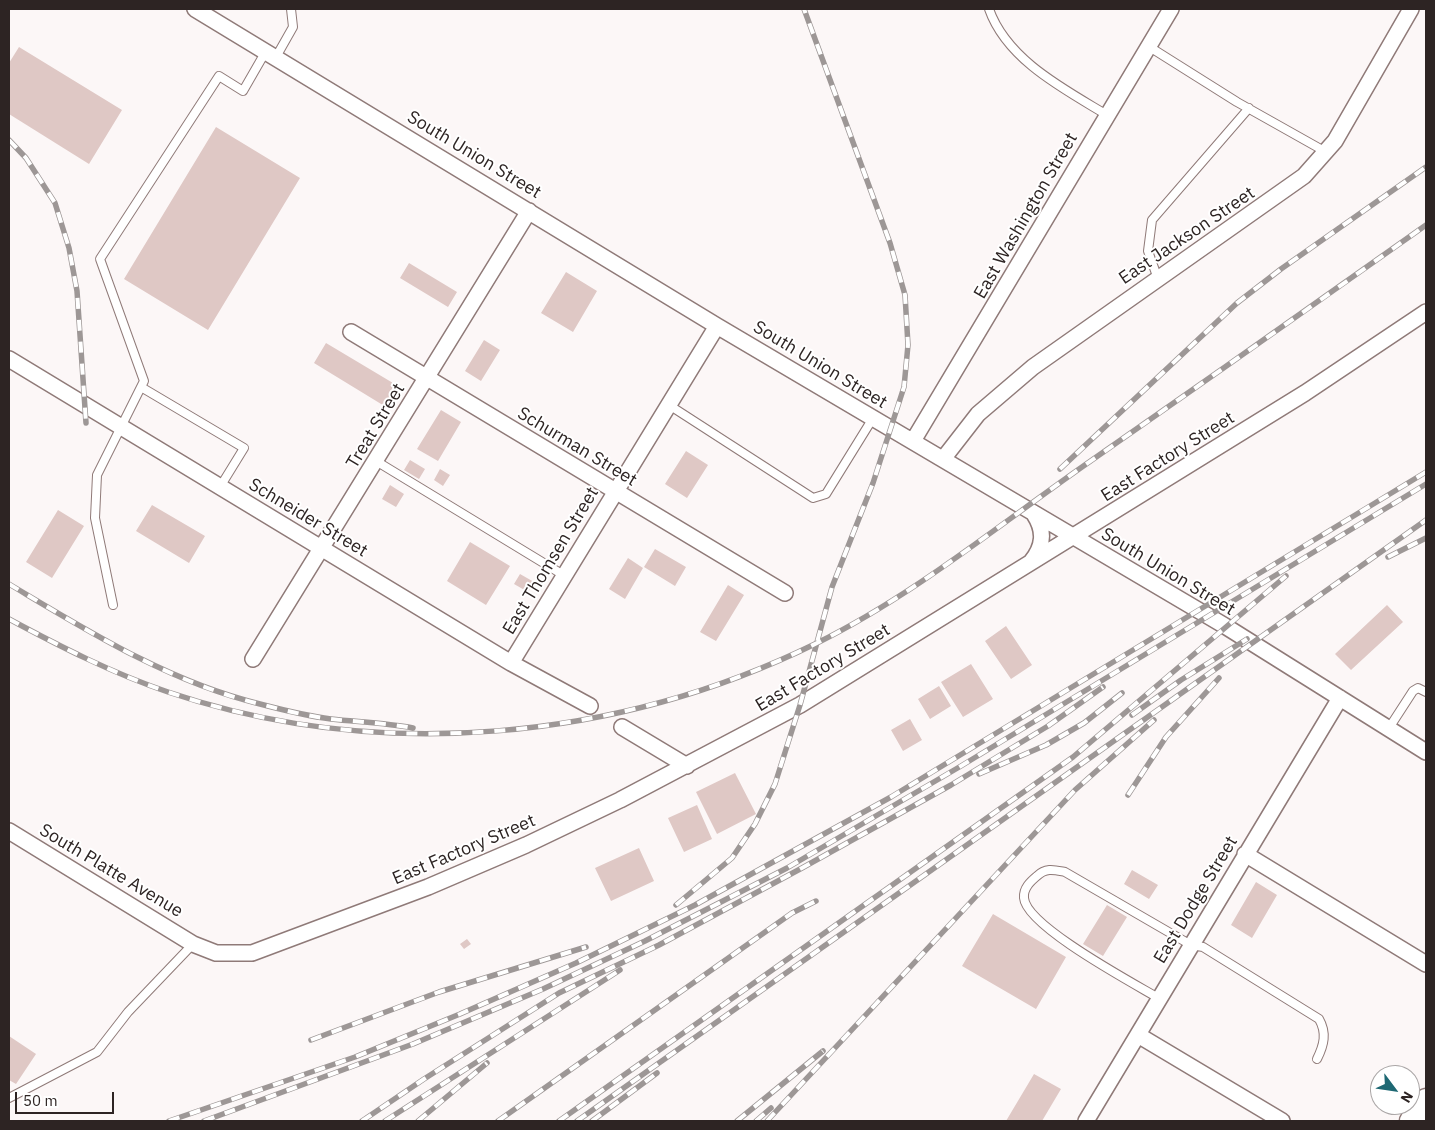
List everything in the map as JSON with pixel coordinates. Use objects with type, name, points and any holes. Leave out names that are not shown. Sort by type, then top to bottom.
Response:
[{"type":"main road","points":[[1411,1121],[1426,1100]]},
{"type":"street","name":"South Union Street","points":[[196,9],[717,326],[1225,626],[1426,752]]},
{"type":"street","name":"East Washington Street","points":[[913,441],[994,309],[1171,9]]},
{"type":"street","name":"East Jackson Street","points":[[942,459],[968,424],[990,403],[1068,341],[1281,195],[1304,176],[1327,152],[1411,9]]},
{"type":"street","name":"Treat Street","points":[[253,659],[323,549],[529,211]]},
{"type":"street","name":"East Factory Street","points":[[193,944],[216,953],[252,953],[428,887],[517,849],[687,766],[800,705],[1074,538],[1320,383],[1426,312]]},
{"type":"street","name":"East Thomsen Street","points":[[511,663],[717,326]]},
{"type":"street","name":"Schurman Street","points":[[351,332],[785,593]]},
{"type":"street","name":"Schneider Street","points":[[9,359],[511,663],[590,706]]},
{"type":"street","points":[[1028,566],[1037,553],[1042,538],[1040,525],[1034,514]]},
{"type":"street","name":"East Dodge Street","points":[[1086,1121],[1340,698]]},
{"type":"street","points":[[622,727],[687,766]]},
{"type":"street","name":"South Platte Avenue","points":[[9,831],[193,944]]},
{"type":"street","points":[[1245,854],[1426,964]]},
{"type":"street","points":[[1138,1035],[1282,1121]]},
{"type":"lane","points":[[113,605],[95,518],[97,475],[144,381],[100,259],[219,76],[243,91],[293,27],[291,9]]},
{"type":"lane","points":[[990,9],[994,21],[1019,54],[1059,86],[1107,115]]},
{"type":"lane","points":[[1148,46],[1248,108],[1327,152]]},
{"type":"lane","points":[[1158,279],[1148,251],[1152,220],[1248,108]]},
{"type":"lane","points":[[141,387],[244,448],[220,487]]},
{"type":"lane","points":[[669,405],[813,498],[826,494],[872,418]]},
{"type":"lane","points":[[376,461],[565,576]]},
{"type":"lane","points":[[1389,728],[1413,692],[1418,688],[1426,692]]},
{"type":"lane","points":[[1160,998],[1049,930],[1030,913],[1024,897],[1026,888],[1040,873],[1051,868],[1065,872],[1191,945],[1203,947],[1313,1013],[1319,1019],[1324,1032],[1321,1051],[1316,1059]]},
{"type":"lane","points":[[9,1098],[97,1052],[128,1012],[193,944]]},
{"type":"building","points":[[19,47],[122,110],[89,164],[9,114],[9,63]]},
{"type":"building","points":[[216,127],[300,178],[208,330],[124,279]]},
{"type":"building","points":[[409,263],[457,292],[448,307],[400,278]]},
{"type":"building","points":[[566,272],[597,291],[573,332],[541,313]]},
{"type":"building","points":[[484,340],[500,350],[481,381],[465,371]]},
{"type":"building","points":[[326,343],[398,386],[386,407],[314,363]]},
{"type":"building","points":[[441,410],[461,422],[438,461],[417,449]]},
{"type":"building","points":[[686,451],[708,465],[687,498],[665,484]]},
{"type":"building","points":[[410,460],[425,469],[419,479],[404,470]]},
{"type":"building","points":[[440,469],[450,475],[443,486],[434,480]]},
{"type":"building","points":[[390,485],[404,494],[396,507],[382,499]]},
{"type":"building","points":[[152,505],[205,536],[189,563],[136,531]]},
{"type":"building","points":[[58,510],[84,526],[52,578],[26,562]]},
{"type":"building","points":[[470,542],[510,566],[486,605],[447,581]]},
{"type":"building","points":[[655,549],[686,567],[675,586],[644,567]]},
{"type":"building","points":[[628,558],[643,568],[625,599],[609,589]]},
{"type":"building","points":[[520,574],[534,582],[528,592],[514,584]]},
{"type":"building","points":[[728,585],[744,595],[716,641],[700,632]]},
{"type":"building","points":[[1387,605],[1403,622],[1351,670],[1335,654]]},
{"type":"building","points":[[1006,626],[1032,665],[1011,679],[985,641]]},
{"type":"building","points":[[971,664],[993,699],[963,717],[941,682]]},
{"type":"building","points":[[939,686],[951,706],[930,719],[918,699]]},
{"type":"building","points":[[910,719],[922,740],[903,751],[891,730]]},
{"type":"building","points":[[735,773],[756,814],[717,834],[696,792]]},
{"type":"building","points":[[697,805],[712,839],[684,852],[668,818]]},
{"type":"building","points":[[639,848],[654,881],[611,901],[595,868]]},
{"type":"building","points":[[1132,870],[1158,885],[1149,899],[1124,884]]},
{"type":"building","points":[[1256,882],[1277,895],[1252,938],[1231,925]]},
{"type":"building","points":[[1107,905],[1127,917],[1103,956],[1083,944]]},
{"type":"building","points":[[993,914],[1066,957],[1036,1009],[962,966]]},
{"type":"building","points":[[467,939],[471,944],[464,949],[460,944]]},
{"type":"building","points":[[9,1036],[36,1054],[16,1084],[9,1080]]},
{"type":"building","points":[[1034,1074],[1061,1089],[1042,1121],[1006,1121]]},
{"type":"railway","points":[[676,905],[732,858],[755,824],[775,784],[800,705],[832,587],[873,483],[904,387],[908,345],[905,295],[890,243],[804,9]]},
{"type":"railway","points":[[9,140],[26,158],[55,203],[69,248],[77,291],[86,423]]},
{"type":"railway","points":[[1060,469],[1237,303],[1281,269],[1426,167]]},
{"type":"railway","points":[[9,619],[87,659],[127,677],[168,692],[248,714],[330,728],[414,734],[497,731],[580,720],[661,702],[741,676],[817,643],[920,583],[1426,225]]},
{"type":"railway","points":[[169,1121],[355,1057],[460,1014],[576,963],[695,905],[891,797],[1426,472]]},
{"type":"railway","points":[[204,1121],[413,1044],[543,989],[645,941],[787,868],[961,766],[1426,484]]},
{"type":"railway","points":[[577,1121],[1426,520]]},
{"type":"railway","points":[[1388,557],[1426,538]]},
{"type":"railway","points":[[559,1121],[1073,757],[1286,576]]},
{"type":"railway","points":[[9,584],[99,637],[161,669],[194,683],[226,694],[313,716],[413,728]]},
{"type":"railway","points":[[1132,715],[1181,680],[1247,639]]},
{"type":"railway","points":[[1128,795],[1166,737],[1219,678]]},
{"type":"railway","points":[[362,1121],[559,993],[659,945],[951,785],[1048,726],[1103,687]]},
{"type":"railway","points":[[979,774],[1046,745],[1084,723],[1122,693]]},
{"type":"railway","points":[[767,1121],[1075,790],[1154,720]]},
{"type":"railway","points":[[498,1121],[792,913],[816,901]]},
{"type":"railway","points":[[311,1040],[439,992],[586,947]]},
{"type":"railway","points":[[385,1121],[620,970]]},
{"type":"railway","points":[[737,1121],[823,1051]]},
{"type":"railway","points":[[418,1121],[487,1063]]},
{"type":"railway","points":[[592,1121],[657,1073]]},
{"type":"railway","points":[[756,1121],[771,1108]]}]
